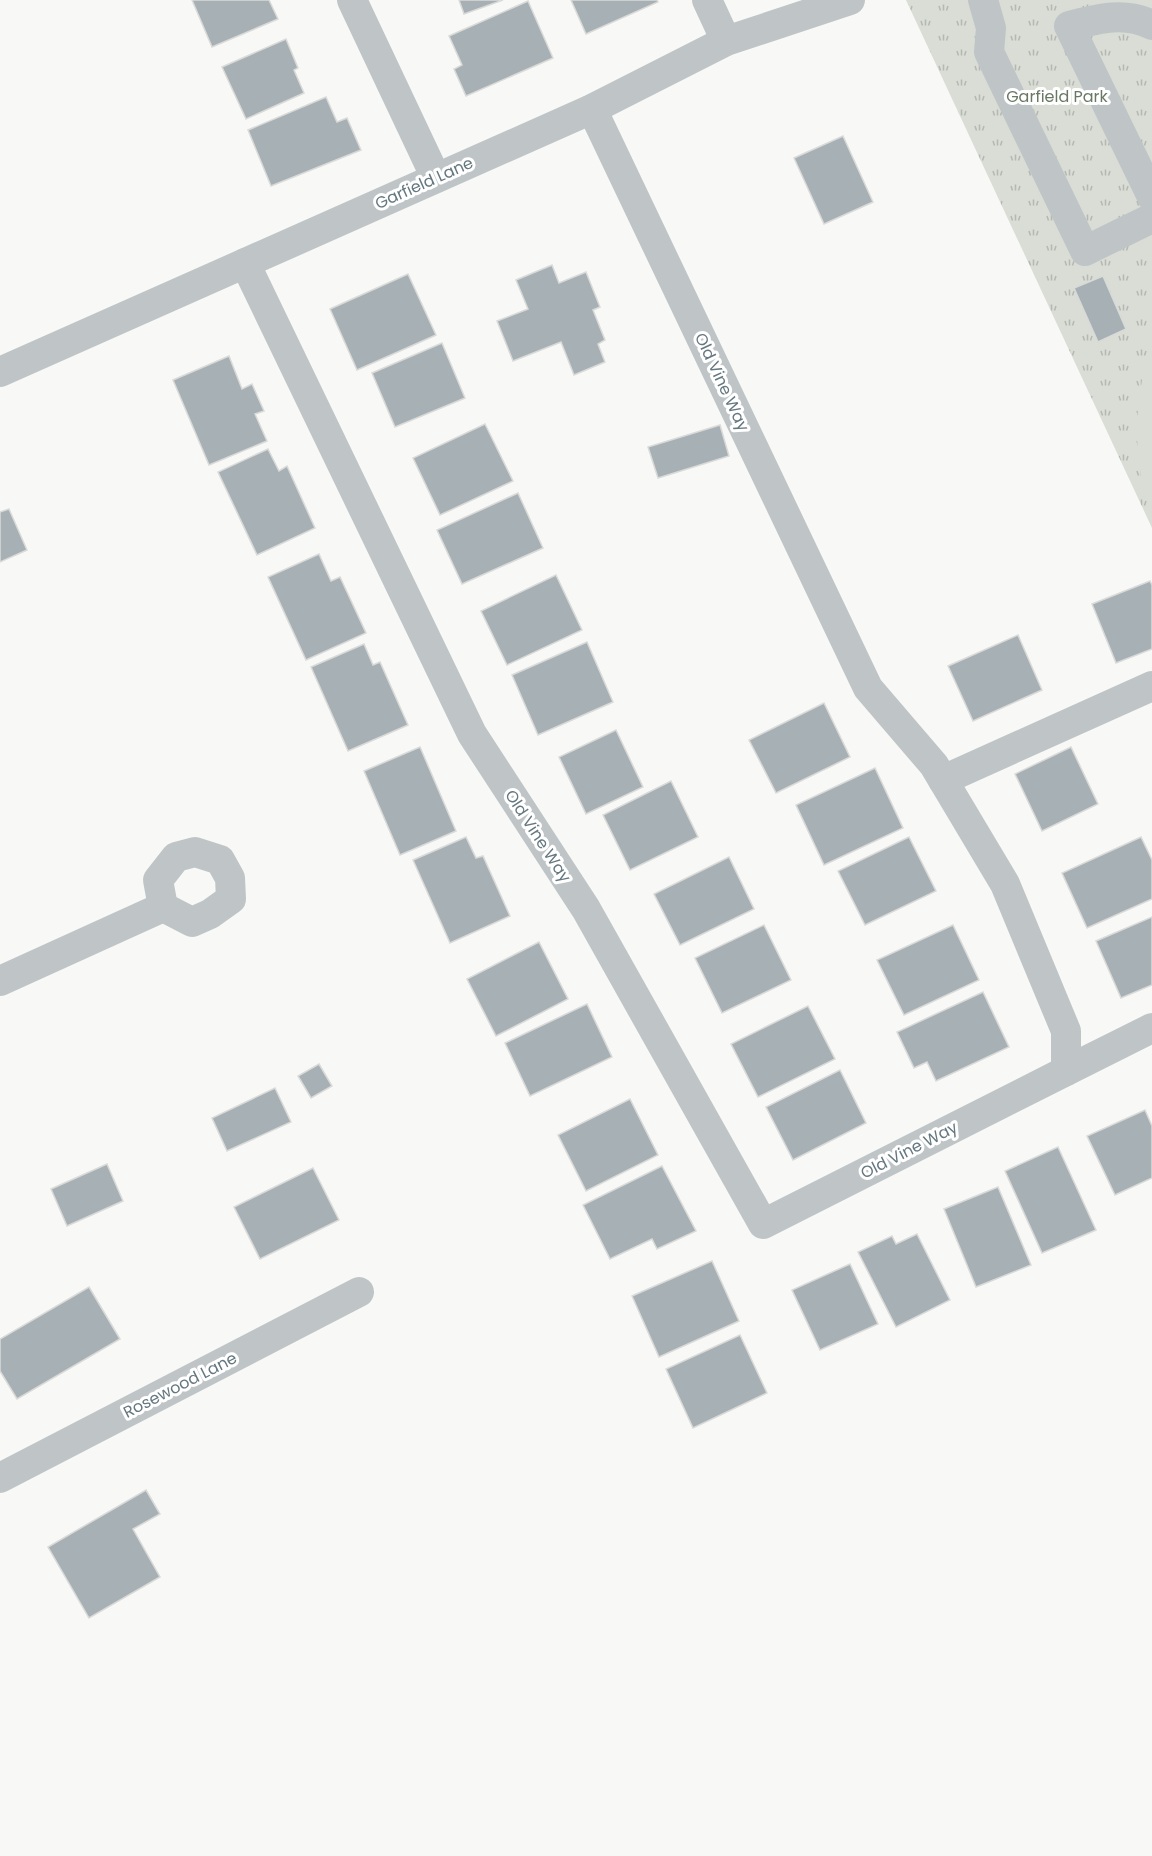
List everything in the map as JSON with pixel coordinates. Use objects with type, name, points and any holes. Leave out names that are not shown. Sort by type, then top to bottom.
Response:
[{"type":"street","points":[[352,0],[436,178]]},
{"type":"street","points":[[707,0],[726,41]]},
{"type":"street","name":"Garfield Lane","points":[[0,372],[592,109],[726,41],[850,0]]},
{"type":"street","points":[[983,0],[992,28],[989,52],[1085,251],[1152,218]]},
{"type":"street","points":[[1152,25],[1137,17],[1126,17],[1094,20],[1069,26],[1152,197]]},
{"type":"street","name":"Old Vine Way","points":[[244,263],[472,734],[586,909],[763,1224],[1066,1071],[1066,1031],[1005,884],[934,765],[868,688],[592,109]]},
{"type":"street","points":[[943,780],[1152,686]]},
{"type":"street","points":[[0,981],[163,907]]},
{"type":"street","points":[[1066,1071],[1152,1028]]},
{"type":"street","name":"Rosewood Lane","points":[[0,1478],[359,1292]]},
{"type":"green space","name":"Garfield Park","points":[[906,0],[1152,0],[1152,528]]},
{"type":"green space","points":[[1152,340],[1152,515],[1140,470],[1137,427],[1141,384]]},
{"type":"building","points":[[192,0],[269,0],[278,19],[212,47]]},
{"type":"building","points":[[459,0],[503,0],[464,14]]},
{"type":"building","points":[[571,0],[657,0],[658,2],[586,34]]},
{"type":"building","points":[[528,1],[553,58],[466,96],[454,69],[462,65],[449,36]]},
{"type":"building","points":[[286,39],[298,68],[294,70],[304,93],[246,119],[222,67]]},
{"type":"building","points":[[326,97],[337,122],[347,118],[361,150],[271,186],[248,130]]},
{"type":"building","points":[[843,136],[873,202],[824,224],[794,158]]},
{"type":"building","points":[[552,265],[559,283],[586,272],[600,307],[593,310],[605,340],[598,344],[605,362],[574,375],[561,342],[513,361],[497,321],[528,309],[516,280]]},
{"type":"building","points":[[408,274],[436,335],[357,370],[330,309]]},
{"type":"building","points":[[1103,276],[1126,329],[1098,342],[1074,288]]},
{"type":"building","points":[[442,343],[465,398],[395,427],[372,373]]},
{"type":"building","points":[[229,356],[242,389],[252,384],[264,411],[255,414],[267,441],[209,465],[173,380]]},
{"type":"building","points":[[485,424],[513,481],[440,515],[413,458]]},
{"type":"building","points":[[720,425],[729,456],[658,478],[648,447]]},
{"type":"building","points":[[268,449],[279,471],[287,466],[315,528],[257,555],[218,472]]},
{"type":"building","points":[[518,493],[543,548],[462,584],[437,530]]},
{"type":"building","points":[[9,509],[27,550],[0,562],[0,512]]},
{"type":"building","points":[[319,554],[331,581],[340,577],[366,633],[306,660],[268,577]]},
{"type":"building","points":[[556,575],[582,630],[507,665],[481,611]]},
{"type":"building","points":[[1150,581],[1152,585],[1152,649],[1116,663],[1092,604]]},
{"type":"building","points":[[1018,635],[1042,690],[973,721],[948,666]]},
{"type":"building","points":[[587,642],[613,702],[538,735],[512,675]]},
{"type":"building","points":[[364,644],[373,665],[380,662],[408,725],[348,751],[311,667]]},
{"type":"building","points":[[824,703],[850,757],[776,793],[749,740]]},
{"type":"building","points":[[616,730],[643,787],[586,814],[559,757]]},
{"type":"building","points":[[420,747],[456,831],[400,855],[364,771]]},
{"type":"building","points":[[1071,747],[1098,804],[1042,831],[1015,774]]},
{"type":"building","points":[[875,768],[903,828],[824,865],[796,805]]},
{"type":"building","points":[[671,781],[698,837],[630,870],[603,815]]},
{"type":"building","points":[[466,837],[476,858],[483,856],[510,916],[450,943],[413,860]]},
{"type":"building","points":[[909,837],[936,891],[865,925],[838,871]]},
{"type":"building","points":[[1141,837],[1152,860],[1152,899],[1087,928],[1062,873]]},
{"type":"building","points":[[729,857],[754,909],[680,945],[654,894]]},
{"type":"building","points":[[1152,917],[1152,985],[1121,998],[1096,941]]},
{"type":"building","points":[[764,925],[791,980],[722,1013],[695,958]]},
{"type":"building","points":[[953,925],[979,980],[904,1015],[877,960]]},
{"type":"building","points":[[539,942],[568,999],[496,1036],[467,979]]},
{"type":"building","points":[[983,992],[1009,1047],[936,1081],[927,1062],[914,1068],[897,1032]]},
{"type":"building","points":[[587,1004],[612,1057],[530,1096],[505,1043]]},
{"type":"building","points":[[808,1006],[835,1059],[758,1097],[731,1044]]},
{"type":"building","points":[[319,1064],[332,1086],[311,1098],[298,1076]]},
{"type":"building","points":[[840,1070],[866,1123],[793,1160],[766,1107]]},
{"type":"building","points":[[275,1088],[291,1122],[227,1151],[212,1118]]},
{"type":"building","points":[[630,1099],[658,1155],[586,1191],[558,1135]]},
{"type":"building","points":[[1145,1110],[1152,1126],[1152,1178],[1115,1195],[1087,1136]]},
{"type":"building","points":[[1058,1147],[1096,1230],[1042,1253],[1005,1171]]},
{"type":"building","points":[[107,1164],[123,1201],[67,1226],[51,1189]]},
{"type":"building","points":[[662,1166],[696,1231],[657,1249],[652,1239],[610,1259],[583,1205]]},
{"type":"building","points":[[313,1168],[339,1220],[260,1259],[234,1207]]},
{"type":"building","points":[[998,1187],[1031,1265],[976,1287],[944,1209]]},
{"type":"building","points":[[917,1234],[950,1300],[896,1327],[858,1252],[892,1236],[896,1244]]},
{"type":"building","points":[[712,1261],[739,1321],[659,1357],[632,1296]]},
{"type":"building","points":[[850,1264],[878,1324],[820,1350],[792,1290]]},
{"type":"building","points":[[89,1287],[120,1339],[17,1399],[0,1371],[0,1339]]},
{"type":"building","points":[[740,1335],[767,1393],[693,1428],[666,1369]]},
{"type":"building","points":[[146,1490],[160,1514],[133,1529],[160,1577],[89,1618],[48,1547]]}]
